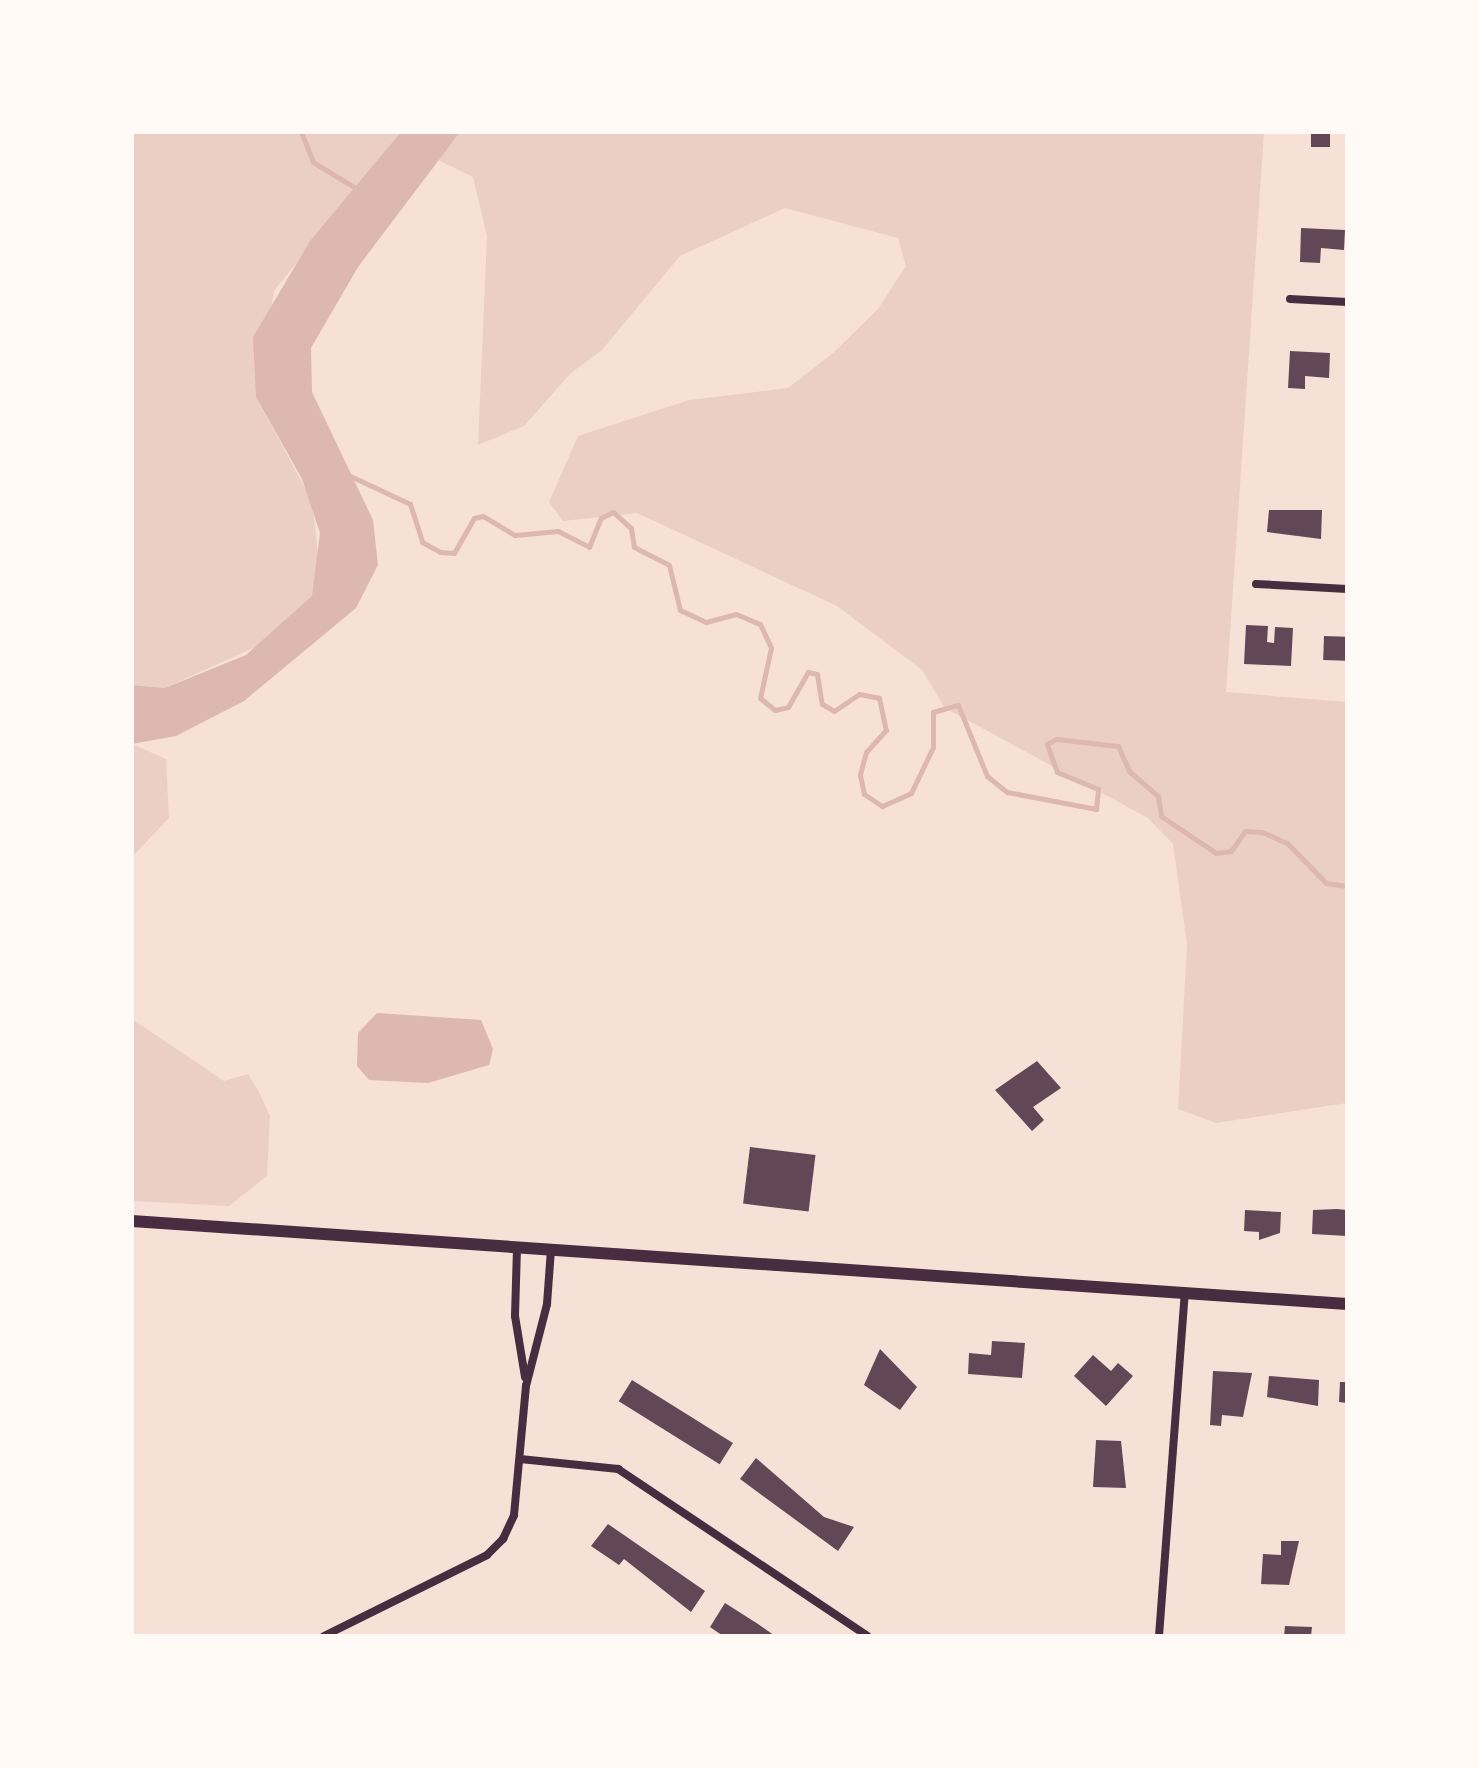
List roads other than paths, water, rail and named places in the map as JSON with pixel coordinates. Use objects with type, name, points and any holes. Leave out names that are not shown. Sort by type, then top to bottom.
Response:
[{"type":"street","points":[[1290,299],[1347,302]]},
{"type":"street","points":[[1256,584],[1347,589]]},
{"type":"street","points":[[132,1221],[1347,1304]]},
{"type":"street","points":[[517,1248],[515,1316],[526,1386]]},
{"type":"street","points":[[324,1636],[494,1550],[514,1515],[526,1386],[547,1304],[551,1250]]},
{"type":"street","points":[[1159,1636],[1185,1294]]},
{"type":"street","points":[[520,1459],[618,1469],[867,1636]]},
{"type":"waterway","points":[[301,132],[313,162],[359,190]]},
{"type":"waterway","points":[[344,473],[410,504],[422,542],[440,552],[454,553],[474,518],[483,516],[515,535],[558,531],[589,547],[601,518],[613,512],[631,528],[634,547],[669,565],[680,610],[706,622],[736,614],[760,624],[771,648],[760,698],[775,710],[788,707],[808,672],[817,674],[822,704],[834,711],[859,694],[879,698],[886,730],[866,752],[860,775],[864,794],[882,806],[911,793],[933,747],[933,712],[958,705],[987,776],[1007,792],[1096,809],[1098,789],[1057,772],[1047,744],[1056,739],[1118,746],[1129,771],[1158,796],[1161,816],[1216,853],[1231,851],[1245,831],[1262,832],[1287,843],[1326,883],[1347,886]]}]
